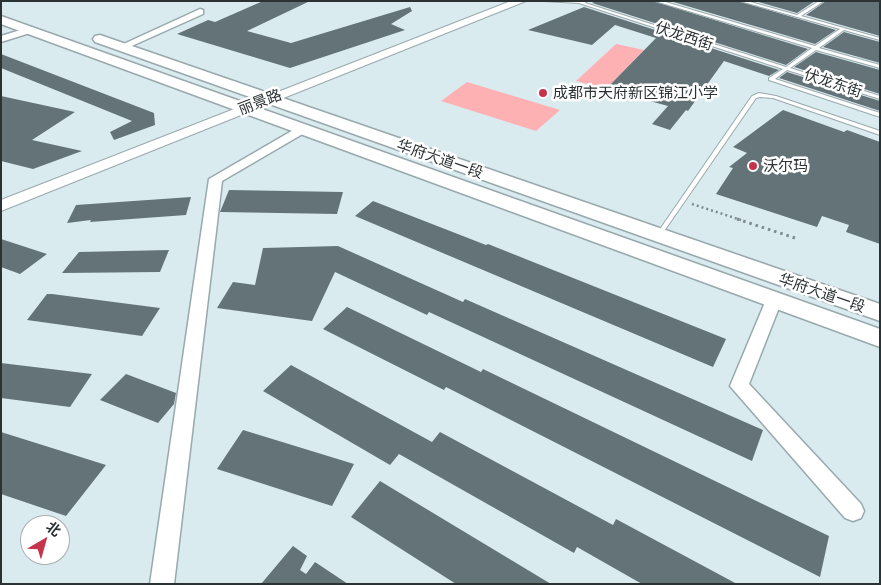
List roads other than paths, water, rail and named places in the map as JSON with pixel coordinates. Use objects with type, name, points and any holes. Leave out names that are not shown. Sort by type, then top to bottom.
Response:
[{"type":"main road","name":"华府大道一段","points":[[1,4],[880,313]]},
{"type":"main road","points":[[1,20],[880,338]]},
{"type":"street","name":"丽景路","points":[[1,206],[268,99],[521,1]]},
{"type":"street","points":[[122,47],[200,12]]},
{"type":"street","points":[[1,39],[30,30]]},
{"type":"street","points":[[162,584],[216,179],[302,129]]},
{"type":"street","points":[[774,300],[738,386],[853,511]]},
{"type":"lane","name":"伏龙西街","points":[[546,1],[584,2],[786,69]]},
{"type":"lane","points":[[657,1],[880,67]]},
{"type":"lane","points":[[742,1],[880,39]]},
{"type":"lane","points":[[798,16],[822,1]]},
{"type":"lane","points":[[843,29],[771,79],[880,115]]},
{"type":"lane","name":"伏龙东街","points":[[786,69],[880,98]]},
{"type":"lane","points":[[658,236],[754,97],[759,95],[774,96],[880,133]]},
{"type":"place","name":"成都市天府新区锦江小学","points":[[543,93]]},
{"type":"place","name":"沃尔玛","points":[[753,166]]}]
